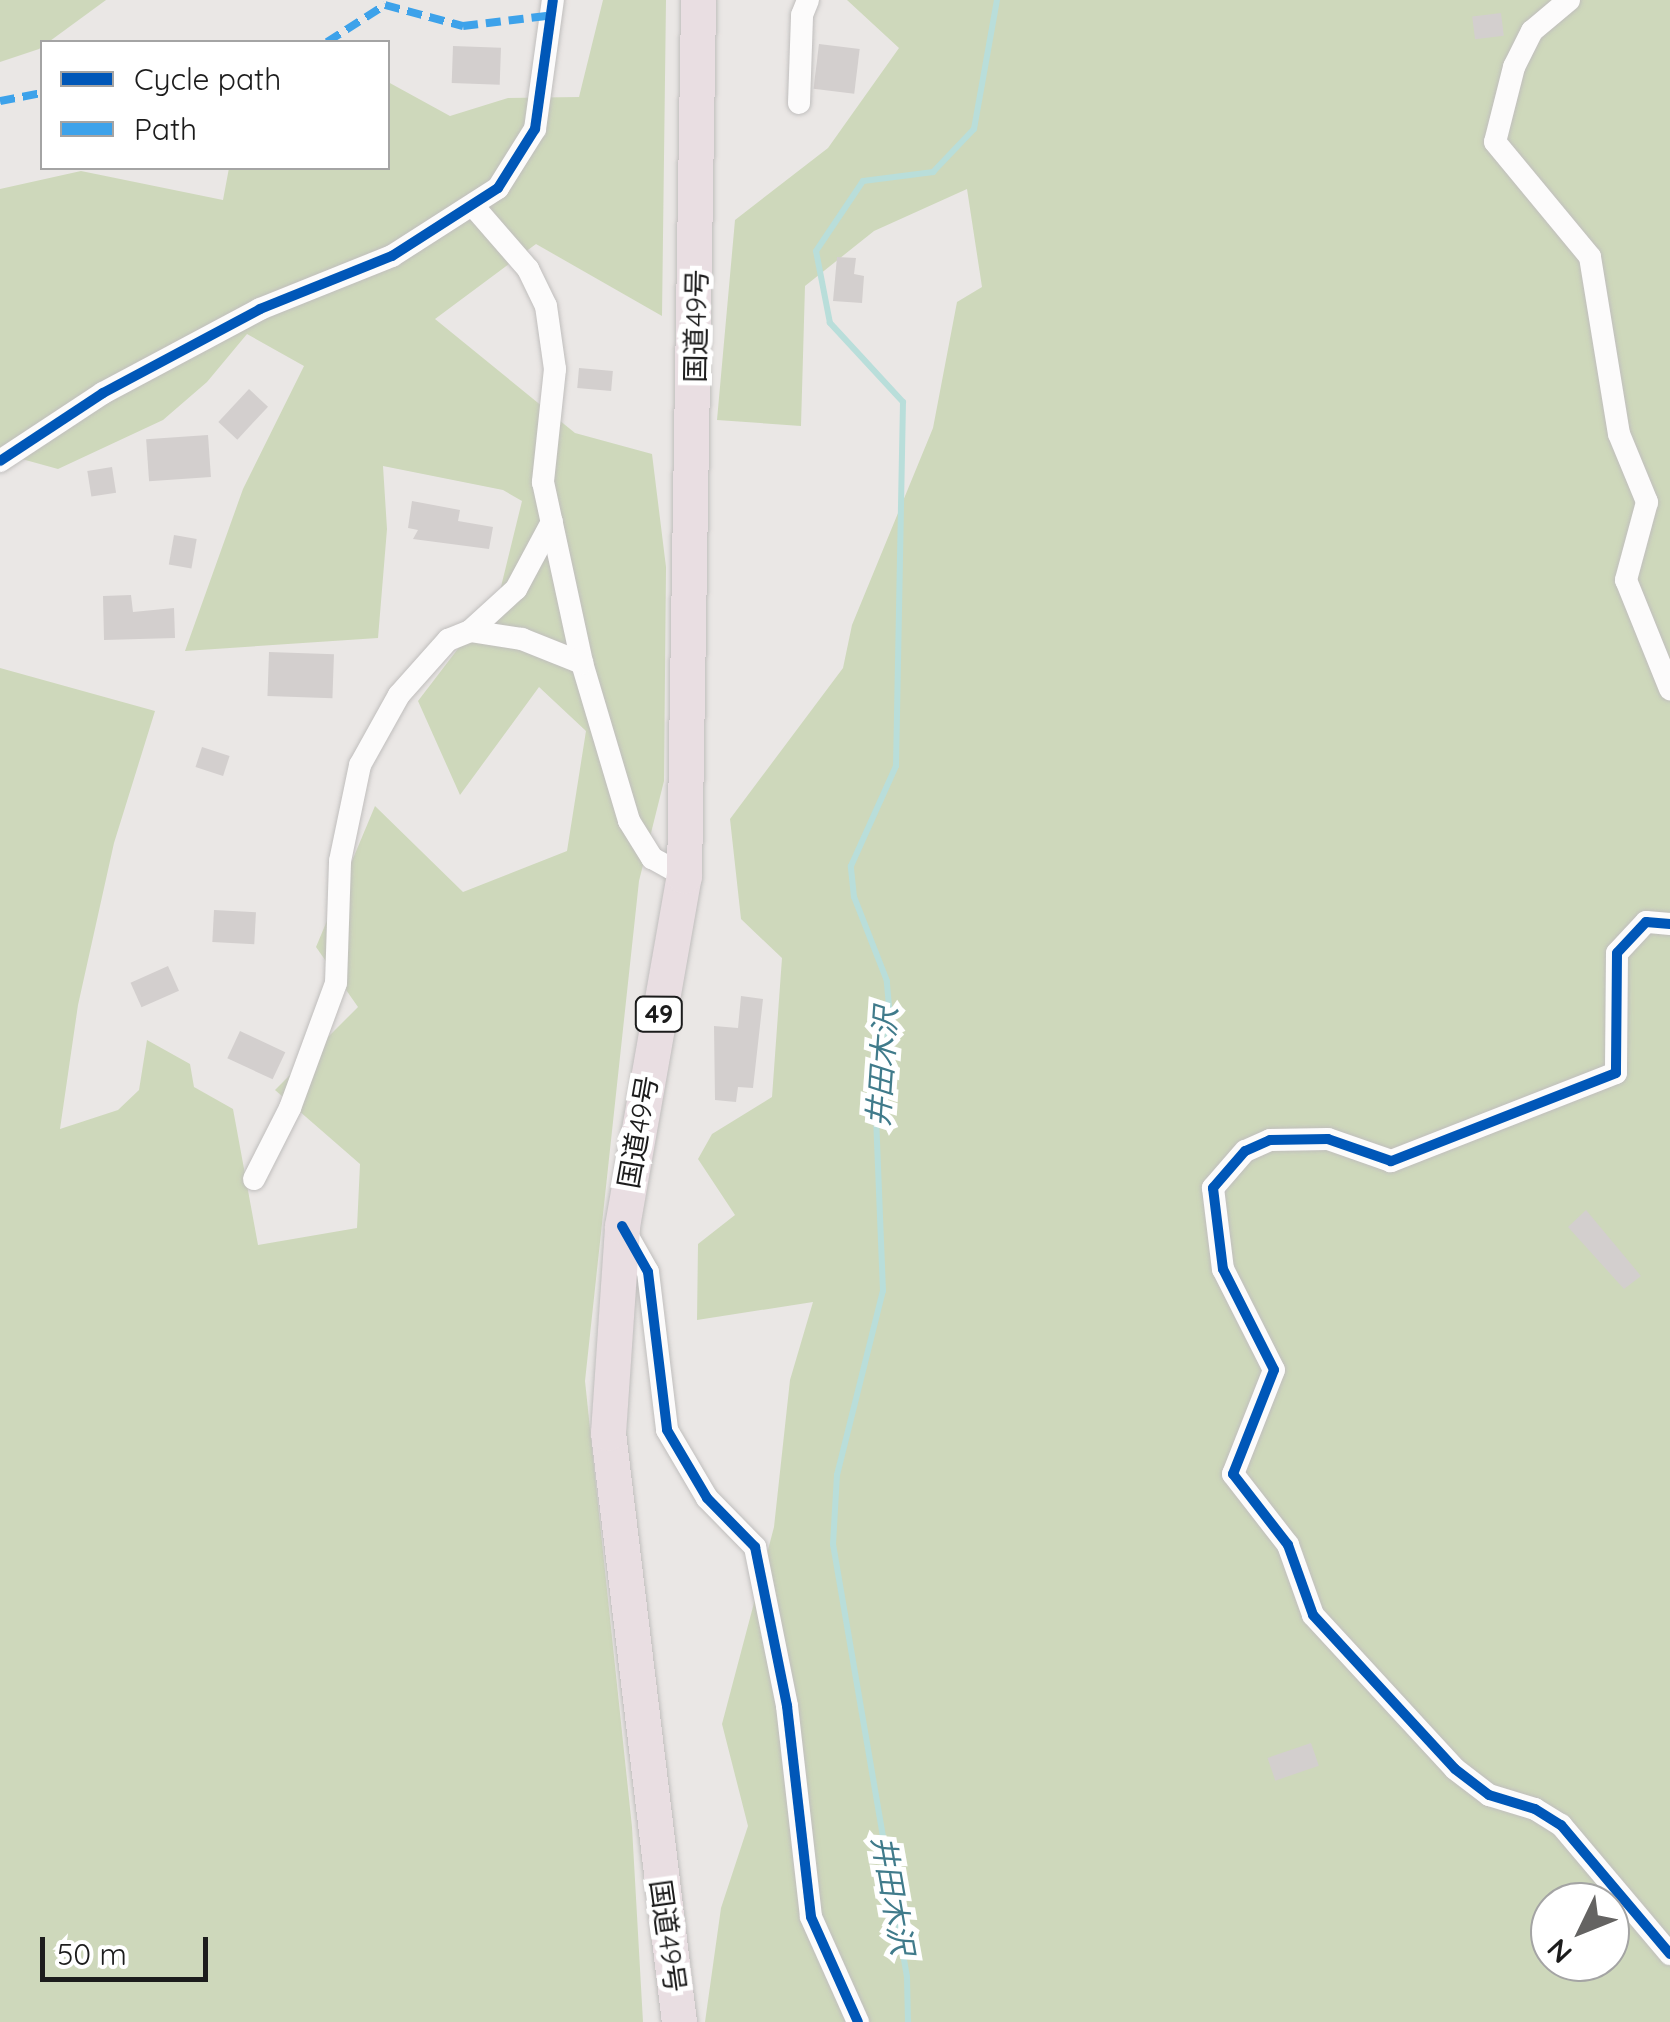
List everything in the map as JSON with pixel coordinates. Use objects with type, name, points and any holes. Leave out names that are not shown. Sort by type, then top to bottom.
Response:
[{"type":"highway","name":"国道49号","points":[[679,2022],[608,1433],[622,1226],[684,876],[698,0]]},
{"type":"street","points":[[0,461],[103,393],[242,318],[392,256],[475,208],[518,164],[535,129],[554,0]]},
{"type":"street","points":[[799,103],[808,0]]},
{"type":"street","points":[[1569,0],[1532,31],[1494,128],[1495,142],[1590,257],[1619,434],[1647,502],[1626,580],[1670,689]]},
{"type":"street","points":[[475,208],[528,269],[546,306],[555,369],[544,482],[582,663],[629,821],[652,858],[684,876]]},
{"type":"street","points":[[254,1179],[290,1108],[336,982],[340,862],[360,766],[398,696],[448,640],[470,631],[516,589],[552,522]]},
{"type":"street","points":[[470,631],[522,638],[582,663]]},
{"type":"street","points":[[1670,924],[1646,922],[1617,953],[1616,1074],[1391,1161],[1328,1139],[1270,1140],[1245,1151],[1214,1188],[1223,1269],[1274,1370],[1233,1474],[1288,1544],[1312,1615],[1455,1769],[1489,1795],[1536,1808],[1562,1825],[1670,1954]]},
{"type":"street","points":[[622,1226],[648,1272],[667,1430],[707,1498],[756,1547],[787,1706],[811,1917],[858,2022]]},
{"type":"green space","points":[[0,0],[106,0],[51,40],[40,40],[39,49],[0,62]]},
{"type":"green space","points":[[603,0],[666,0],[662,316],[536,244],[435,319],[575,433],[652,454],[666,567],[664,781],[639,881],[585,1381],[632,1827],[643,2022],[0,2022],[0,668],[155,711],[114,843],[78,1005],[60,1129],[118,1110],[139,1090],[147,1040],[190,1064],[194,1087],[233,1109],[258,1245],[357,1228],[360,1164],[275,1090],[358,1007],[316,947],[375,806],[463,892],[567,851],[586,731],[539,687],[460,795],[418,701],[499,595],[522,501],[503,490],[383,466],[387,529],[378,638],[185,651],[243,489],[304,366],[247,334],[207,382],[163,420],[58,469],[0,453],[0,189],[81,171],[223,200],[229,170],[390,170],[390,83],[450,116],[508,98],[579,97]]},
{"type":"green space","points":[[847,0],[1670,0],[1670,2022],[705,2022],[721,1908],[748,1826],[722,1724],[774,1527],[790,1380],[813,1302],[697,1320],[698,1244],[735,1215],[698,1159],[712,1134],[772,1097],[782,958],[741,919],[730,819],[843,668],[852,625],[933,428],[957,302],[982,287],[967,189],[874,231],[805,286],[801,426],[717,420],[735,220],[828,148],[899,48]]},
{"type":"building","points":[[1501,13],[1504,36],[1475,39],[1472,17]]},
{"type":"building","points":[[819,44],[860,49],[854,94],[814,89]]},
{"type":"building","points":[[453,46],[501,48],[500,85],[452,83]]},
{"type":"building","points":[[837,257],[856,258],[854,274],[864,276],[862,303],[833,301]]},
{"type":"building","points":[[579,368],[613,371],[611,391],[577,388]]},
{"type":"building","points":[[249,389],[268,407],[237,440],[218,422]]},
{"type":"building","points":[[208,435],[211,477],[149,481],[146,439]]},
{"type":"building","points":[[112,467],[116,493],[91,497],[87,471]]},
{"type":"building","points":[[412,501],[460,510],[458,521],[493,527],[489,549],[413,539],[418,530],[408,528]]},
{"type":"building","points":[[174,535],[197,539],[191,569],[169,565]]},
{"type":"building","points":[[131,595],[133,612],[174,608],[175,638],[104,640],[103,596]]},
{"type":"building","points":[[269,652],[334,654],[332,698],[267,696]]},
{"type":"building","points":[[202,747],[230,756],[223,776],[196,767]]},
{"type":"building","points":[[214,910],[256,912],[254,944],[212,942]]},
{"type":"building","points":[[168,966],[179,991],[142,1007],[131,983]]},
{"type":"building","points":[[741,996],[763,999],[753,1088],[738,1087],[736,1102],[715,1100],[714,1026],[738,1028]]},
{"type":"building","points":[[240,1031],[285,1052],[273,1079],[227,1058]]},
{"type":"building","points":[[1586,1210],[1641,1276],[1624,1289],[1568,1227]]},
{"type":"building","points":[[1311,1743],[1319,1766],[1275,1781],[1268,1758]]},
{"type":"waterway","name":"井田木沢","points":[[908,2022],[907,1977],[833,1544],[837,1475],[883,1291],[876,1120],[890,1018],[887,981],[854,897],[851,866],[896,766],[903,402],[830,323],[816,251],[863,181],[933,172],[974,129],[997,0]]},
{"type":"marked path","points":[[330,40],[385,5],[463,26],[554,15]]},
{"type":"marked path","points":[[0,101],[40,93]]},
{"type":"cycle path","points":[[0,461],[103,393],[260,309],[392,256],[498,188],[535,129],[553,0]]},
{"type":"cycle path","points":[[1670,924],[1646,922],[1617,953],[1616,1073],[1391,1161],[1328,1139],[1270,1140],[1245,1151],[1213,1188],[1223,1269],[1274,1370],[1233,1474],[1288,1545],[1313,1615],[1455,1769],[1489,1795],[1535,1809],[1561,1825],[1670,1954]]},
{"type":"cycle path","points":[[622,1226],[648,1272],[667,1430],[707,1498],[755,1547],[787,1706],[811,1917],[858,2022]]}]
